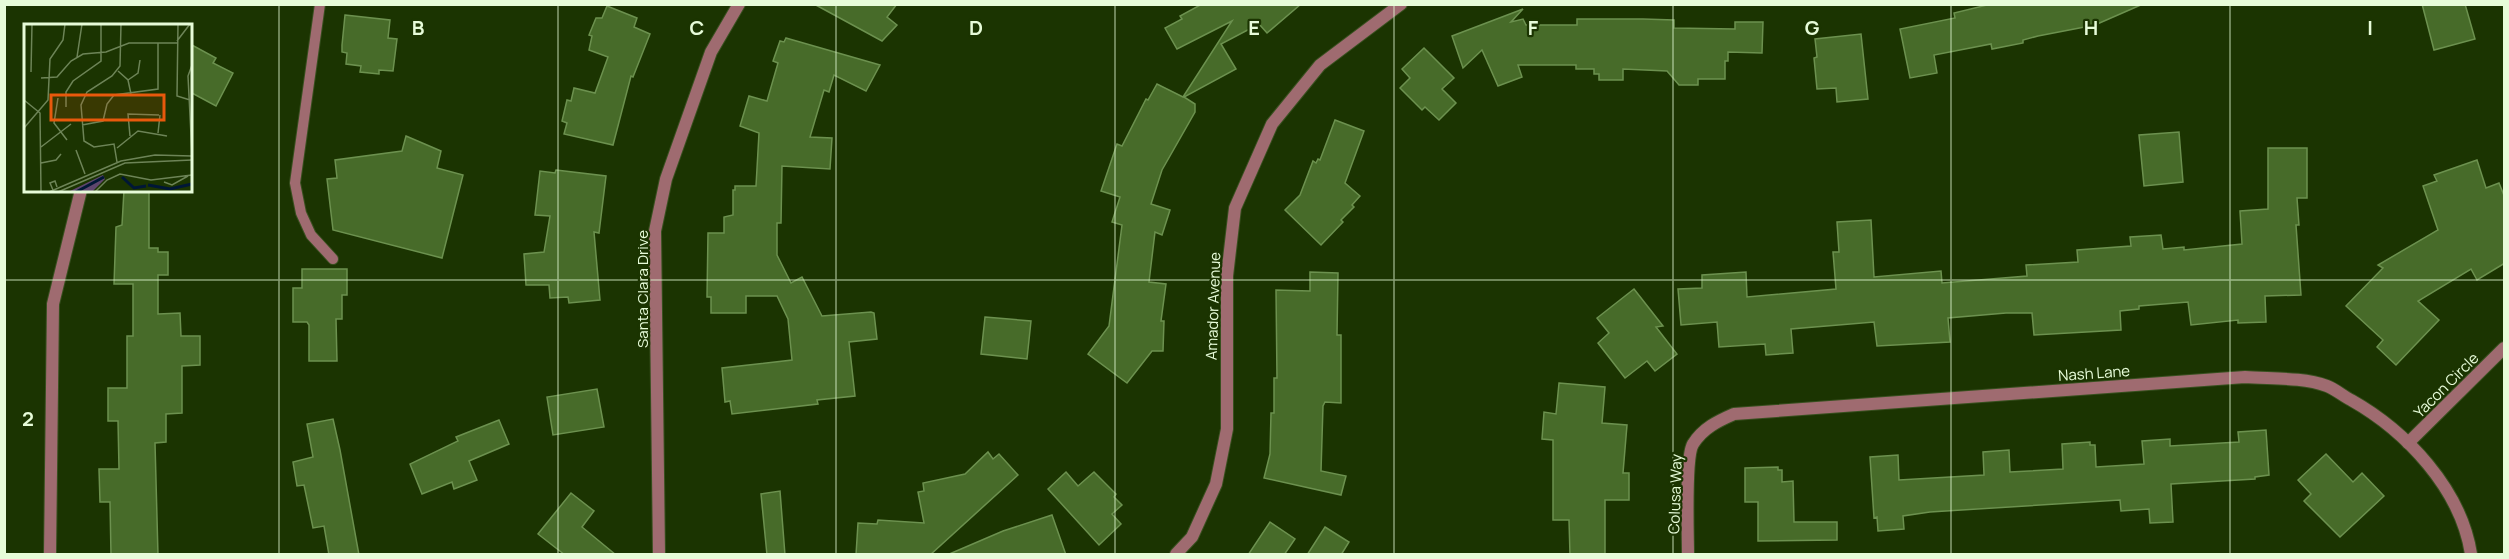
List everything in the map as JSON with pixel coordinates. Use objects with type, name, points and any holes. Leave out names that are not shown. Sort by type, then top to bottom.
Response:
[{"type":"street","name":"Santa Clara Drive","points":[[659,555],[655,231],[666,179],[711,52],[739,4]]},
{"type":"street","name":"Amador Avenue","points":[[1176,555],[1192,537],[1216,484],[1227,429],[1227,276],[1235,208],[1272,124],[1320,65],[1401,4]]},
{"type":"street","points":[[50,555],[53,304],[81,192]]},
{"type":"street","name":"Yacon Circle","points":[[2408,443],[2505,348]]},
{"type":"street","name":"Nash Lane","points":[[1763,411],[2245,378],[2285,379],[2327,386],[2375,413],[2408,443],[2449,494],[2468,537],[2471,555]]},
{"type":"street","name":"Colusa Way","points":[[1688,555],[1688,478],[1692,445],[1713,422],[1734,414],[1763,411]]},
{"type":"lane","points":[[320,4],[295,183],[301,213],[308,227],[333,259]]},
{"type":"building","points":[[814,4],[897,4],[887,17],[897,25],[882,41]]},
{"type":"building","points":[[1202,4],[1301,4],[1267,33],[1259,24],[1221,44],[1236,69],[1184,97],[1195,104],[1195,112],[1162,170],[1151,204],[1170,210],[1162,235],[1155,232],[1149,282],[1166,284],[1161,321],[1164,321],[1163,351],[1152,351],[1127,383],[1088,354],[1109,326],[1122,225],[1112,222],[1120,197],[1101,191],[1117,144],[1122,146],[1146,99],[1148,100],[1157,84],[1183,97],[1232,21],[1177,49],[1165,28],[1182,19],[1180,16]]},
{"type":"building","points":[[1991,4],[2143,4],[2095,25],[2038,36],[2023,40],[2023,43],[1992,49],[1991,44],[1934,55],[1937,73],[1910,78],[1900,29],[1955,18],[1954,13]]},
{"type":"building","points":[[2422,4],[2465,4],[2475,39],[2434,50]]},
{"type":"building","points":[[607,6],[637,18],[634,27],[650,34],[633,77],[631,76],[613,145],[564,134],[567,123],[562,121],[567,100],[571,101],[574,88],[595,93],[608,57],[589,50],[592,36],[589,35],[596,18],[602,18]]},
{"type":"building","points":[[1523,9],[1511,22],[1523,19],[1526,25],[1577,25],[1577,19],[1643,19],[1674,20],[1674,28],[1735,29],[1735,22],[1763,22],[1762,53],[1728,52],[1728,61],[1725,61],[1725,79],[1698,79],[1698,85],[1679,85],[1667,71],[1623,69],[1623,80],[1599,80],[1599,74],[1594,74],[1594,69],[1576,69],[1576,65],[1518,65],[1522,77],[1498,86],[1482,50],[1463,68],[1452,36]]},
{"type":"building","points":[[345,15],[390,20],[388,38],[397,39],[393,71],[379,70],[379,74],[360,72],[361,66],[346,64],[347,53],[342,52]]},
{"type":"building","points":[[1861,34],[1868,99],[1837,102],[1836,88],[1817,89],[1815,39]]},
{"type":"building","points":[[786,38],[880,65],[866,91],[834,75],[829,92],[824,90],[810,137],[832,138],[830,169],[782,166],[781,223],[777,223],[777,255],[791,283],[802,277],[822,316],[874,313],[877,339],[849,342],[855,396],[817,400],[818,404],[732,414],[730,401],[725,402],[722,368],[792,360],[788,319],[777,296],[746,296],[746,313],[711,313],[711,297],[707,297],[708,233],[724,233],[724,217],[733,215],[735,186],[756,186],[759,133],[740,126],[749,96],[767,101],[778,63],[773,61],[780,41],[784,42]]},
{"type":"building","points":[[192,45],[216,58],[213,63],[233,73],[216,106],[192,93]]},
{"type":"building","points":[[1424,48],[1454,78],[1442,89],[1456,103],[1439,120],[1425,107],[1422,110],[1400,88],[1410,78],[1402,69]]},
{"type":"building","points":[[1335,120],[1364,131],[1345,183],[1360,196],[1352,205],[1354,207],[1341,220],[1343,222],[1321,245],[1285,210],[1300,195],[1313,161],[1316,163],[1318,159],[1320,160]]},
{"type":"building","points":[[2179,132],[2183,182],[2144,186],[2139,135]]},
{"type":"building","points":[[406,136],[441,151],[437,168],[463,175],[442,258],[333,230],[327,179],[337,178],[335,160],[402,151]]},
{"type":"building","points":[[2268,148],[2307,148],[2307,198],[2297,198],[2299,225],[2296,225],[2301,295],[2265,296],[2266,322],[2238,323],[2238,320],[2191,325],[2188,302],[2139,306],[2139,309],[2120,311],[2121,330],[2034,335],[2032,313],[2006,313],[1948,318],[1950,342],[1877,346],[1874,322],[1791,329],[1793,353],[1766,355],[1765,344],[1719,347],[1717,322],[1681,325],[1678,289],[1702,288],[1702,275],[1746,272],[1747,297],[1836,289],[1833,252],[1839,252],[1837,222],[1871,220],[1874,277],[1941,271],[1942,283],[2027,276],[2026,265],[2078,262],[2077,250],[2131,246],[2130,237],[2161,235],[2163,249],[2184,247],[2184,250],[2242,244],[2240,211],[2268,209]]},
{"type":"building","points":[[2477,160],[2486,188],[2499,183],[2505,198],[2505,263],[2477,280],[2471,269],[2418,301],[2439,320],[2396,365],[2377,347],[2383,340],[2346,306],[2383,268],[2378,265],[2438,230],[2423,186],[2437,181],[2434,175]]},
{"type":"building","points":[[556,170],[606,176],[599,233],[594,232],[600,300],[569,303],[568,297],[550,298],[549,285],[526,285],[524,254],[544,252],[550,216],[535,215],[540,171],[555,173]]},
{"type":"building","points":[[124,192],[149,192],[149,248],[158,248],[158,252],[168,252],[168,275],[158,275],[158,314],[180,313],[181,336],[200,336],[200,365],[182,366],[182,413],[166,414],[166,442],[155,443],[158,555],[111,555],[110,502],[100,502],[99,469],[119,469],[118,421],[108,421],[108,388],[127,388],[127,336],[133,336],[133,284],[114,284],[116,227],[122,225]]},
{"type":"building","points":[[302,269],[347,269],[347,295],[342,295],[342,319],[336,319],[337,361],[309,361],[309,325],[307,322],[293,322],[293,288],[302,288]]},
{"type":"building","points":[[1310,272],[1338,273],[1337,335],[1341,335],[1341,403],[1325,402],[1323,406],[1321,471],[1346,476],[1341,495],[1264,478],[1270,454],[1271,413],[1274,413],[1274,378],[1277,378],[1276,290],[1310,291]]},
{"type":"building","points":[[1634,289],[1663,326],[1656,327],[1677,354],[1655,371],[1647,361],[1625,378],[1598,343],[1609,333],[1597,318]]},
{"type":"building","points":[[985,317],[1031,321],[1027,359],[981,354]]},
{"type":"building","points":[[1559,383],[1605,387],[1602,423],[1627,425],[1623,473],[1629,473],[1629,500],[1605,500],[1605,555],[1570,555],[1569,520],[1553,520],[1553,440],[1542,439],[1544,412],[1556,414]]},
{"type":"building","points":[[597,389],[604,427],[553,435],[547,397]]},
{"type":"building","points":[[333,419],[359,555],[329,555],[324,526],[313,528],[304,485],[297,486],[293,462],[313,457],[307,424]]},
{"type":"building","points":[[499,420],[509,444],[469,461],[477,480],[454,489],[452,482],[422,494],[410,464],[458,441],[456,437]]},
{"type":"building","points":[[2266,430],[2269,475],[2255,477],[2255,479],[2171,484],[2173,522],[2150,523],[2149,509],[2121,511],[2120,500],[1930,512],[1903,516],[1904,529],[1878,531],[1877,517],[1874,518],[1870,457],[1898,455],[1899,480],[1984,475],[1983,452],[2009,450],[2010,472],[2063,469],[2062,444],[2090,442],[2090,445],[2095,445],[2096,467],[2144,464],[2142,441],[2170,439],[2170,446],[2239,442],[2238,432]]},
{"type":"building","points":[[988,452],[993,459],[999,454],[1018,475],[930,555],[856,555],[858,523],[877,524],[878,520],[924,523],[918,492],[924,491],[923,483],[965,474]]},
{"type":"building","points":[[2326,454],[2353,482],[2362,473],[2384,496],[2340,537],[2304,501],[2311,494],[2298,480]]},
{"type":"building","points":[[1778,467],[1778,470],[1782,470],[1782,482],[1793,481],[1794,522],[1837,522],[1837,540],[1758,541],[1758,502],[1745,502],[1745,468]]},
{"type":"building","points":[[1066,472],[1078,486],[1094,472],[1116,494],[1114,497],[1122,505],[1112,514],[1121,524],[1099,545],[1048,489]]},
{"type":"building","points":[[780,491],[785,555],[767,555],[761,494]]},
{"type":"building","points":[[571,493],[594,511],[582,527],[616,555],[565,555],[538,534]]},
{"type":"building","points":[[1052,515],[1066,555],[947,555],[1003,531]]},
{"type":"building","points":[[1270,522],[1295,539],[1284,555],[1248,555]]},
{"type":"building","points":[[1325,527],[1349,542],[1341,555],[1307,555]]}]
